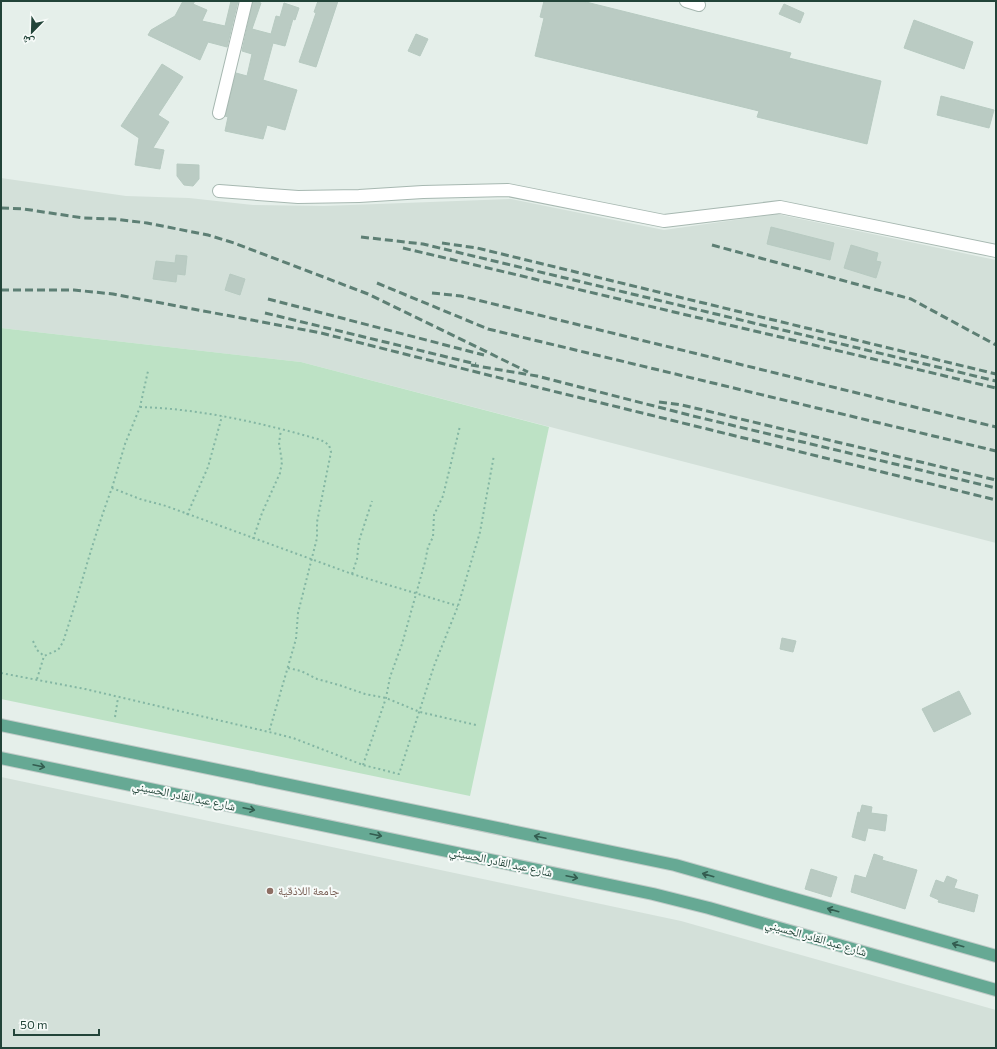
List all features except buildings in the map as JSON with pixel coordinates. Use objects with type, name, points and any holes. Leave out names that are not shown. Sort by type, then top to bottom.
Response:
[{"type":"main road","points":[[1,725],[675,865],[996,956]]},
{"type":"main road","name":"شارع عبد القادر الحسيني","points":[[1,758],[653,894],[709,908],[996,990]]},
{"type":"street","points":[[219,113],[236,35],[246,1]]},
{"type":"street","points":[[686,1],[699,5]]},
{"type":"street","points":[[219,191],[298,197],[508,190],[664,221],[780,207],[996,251]]},
{"type":"path","points":[[37,679],[44,656],[58,650],[63,642],[87,570],[99,522],[112,488],[124,444],[140,407],[148,371]]},
{"type":"path","points":[[140,407],[188,410],[255,422],[321,440],[329,445],[331,452],[317,522],[317,538],[298,613],[296,639],[269,732]]},
{"type":"path","points":[[187,515],[208,467],[222,416]]},
{"type":"path","points":[[363,765],[386,698],[390,677],[402,644],[428,547],[433,536],[434,515],[443,496],[460,426]]},
{"type":"path","points":[[253,538],[262,513],[280,473],[282,462],[279,443],[281,430]]},
{"type":"path","points":[[1,673],[37,679],[294,738],[363,765],[399,774],[434,666],[458,606],[480,532],[494,455]]},
{"type":"path","points":[[112,488],[352,574],[416,595],[458,606]]},
{"type":"path","points":[[352,574],[356,559],[358,540],[372,501]]},
{"type":"path","points":[[33,641],[37,650],[44,656]]},
{"type":"path","points":[[288,668],[301,671],[317,679],[339,684],[365,694],[386,698],[420,712],[457,722],[476,725]]},
{"type":"path","points":[[115,717],[118,698]]},
{"type":"shaded area","points":[[1,178],[126,196],[189,198],[253,205],[324,206],[511,199],[664,230],[777,214],[996,260],[996,543],[301,362],[1,328]]},
{"type":"shaded area","name":"جامعة اللاذقية","points":[[1,777],[681,921],[996,1010],[996,1048],[1,1048]]},
{"type":"green space","points":[[1,328],[301,362],[549,427],[470,796],[1,699]]},
{"type":"railway","points":[[1,208],[24,209],[83,218],[115,219],[147,223],[208,235],[234,243],[368,294],[528,372]]},
{"type":"railway","points":[[361,237],[423,244],[996,381]]},
{"type":"railway","points":[[442,243],[477,248],[996,374]]},
{"type":"railway","points":[[712,245],[911,299],[996,345]]},
{"type":"railway","points":[[403,248],[996,388]]},
{"type":"railway","points":[[377,283],[488,329],[996,451]]},
{"type":"railway","points":[[1,290],[74,290],[113,294],[321,333],[996,500]]},
{"type":"railway","points":[[432,293],[461,296],[996,427]]},
{"type":"railway","points":[[268,299],[484,355]]},
{"type":"railway","points":[[265,313],[476,364]]},
{"type":"railway","points":[[471,365],[537,376],[693,416],[996,488]]},
{"type":"railway","points":[[659,402],[682,405],[996,480]]},
{"type":"place","name":"جامعة اللاذقية","points":[[270,891]]}]
